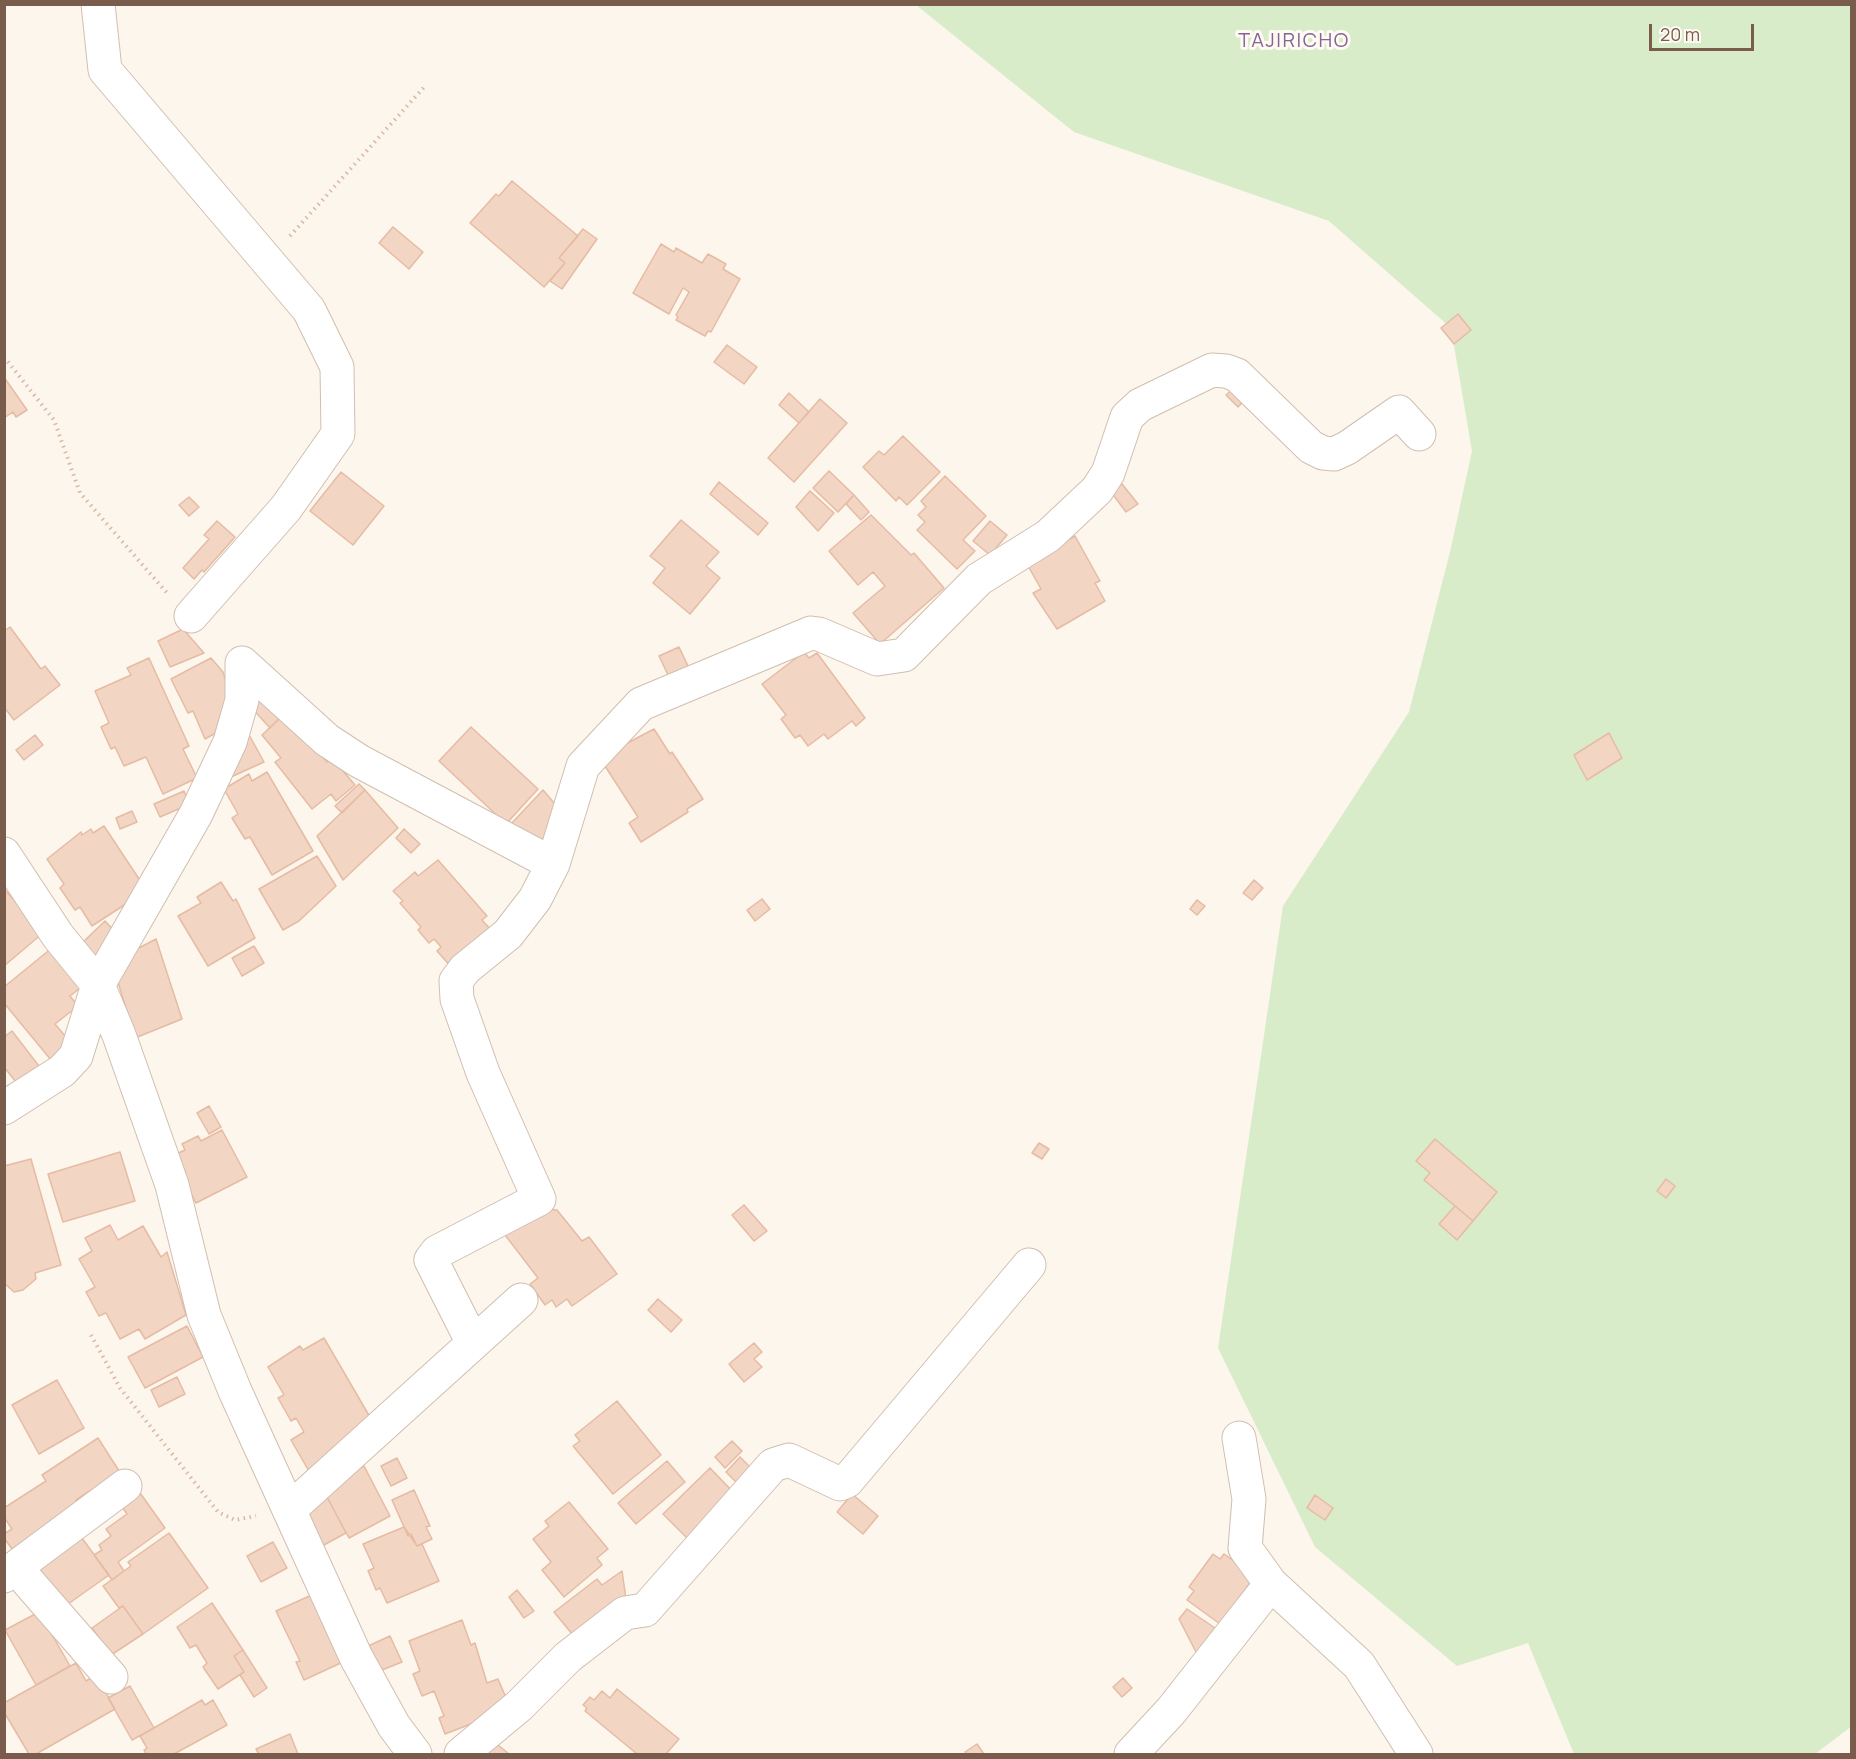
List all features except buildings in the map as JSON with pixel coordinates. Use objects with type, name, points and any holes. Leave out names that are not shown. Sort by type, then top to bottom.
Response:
[{"type":"street","points":[[99,4],[105,70],[309,310],[338,367],[338,434],[286,508],[191,616]]},
{"type":"street","points":[[473,1343],[431,1260],[437,1252],[540,1199],[483,1073],[457,999],[456,981],[465,969],[508,934],[535,899],[554,864],[583,766],[641,704],[811,633],[819,634],[877,659],[904,655],[979,579],[1048,536],[1097,490],[1108,473],[1127,417],[1140,405],[1212,370],[1237,375],[1311,447],[1323,453],[1334,454],[1347,448],[1399,412],[1419,434]]},
{"type":"street","points":[[4,1108],[62,1071],[76,1056],[98,985],[196,814],[230,742],[242,700],[242,663],[327,740],[360,761],[554,864]]},
{"type":"street","points":[[4,854],[58,936],[98,985],[119,1035],[172,1185],[204,1315],[356,1657],[394,1726],[415,1755]]},
{"type":"street","points":[[461,1755],[596,1635],[625,1613],[645,1610],[773,1465],[789,1460],[840,1484],[847,1481],[1029,1265]]},
{"type":"street","points":[[289,1510],[521,1300]]},
{"type":"street","points":[[1239,1438],[1249,1500],[1245,1548],[1271,1584],[1359,1665],[1416,1755]]},
{"type":"street","points":[[111,1677],[11,1573],[125,1486]]},
{"type":"street","points":[[1131,1755],[1171,1711],[1271,1584]]},
{"type":"path","points":[[267,261],[426,85]]},
{"type":"path","points":[[4,357],[54,420],[80,493],[106,526],[191,616]]},
{"type":"path","points":[[91,1335],[120,1388],[218,1512],[235,1520],[289,1510]]},
{"type":"green space","points":[[916,5],[1851,5],[1852,1726],[1815,1754],[1574,1754],[1528,1643],[1457,1666],[1315,1547],[1218,1348],[1283,906],[1409,712],[1450,552],[1472,451],[1451,328],[1329,221],[1074,132]]},
{"type":"district","name":"TAJIRICHO","points":[[1294,41]]}]
